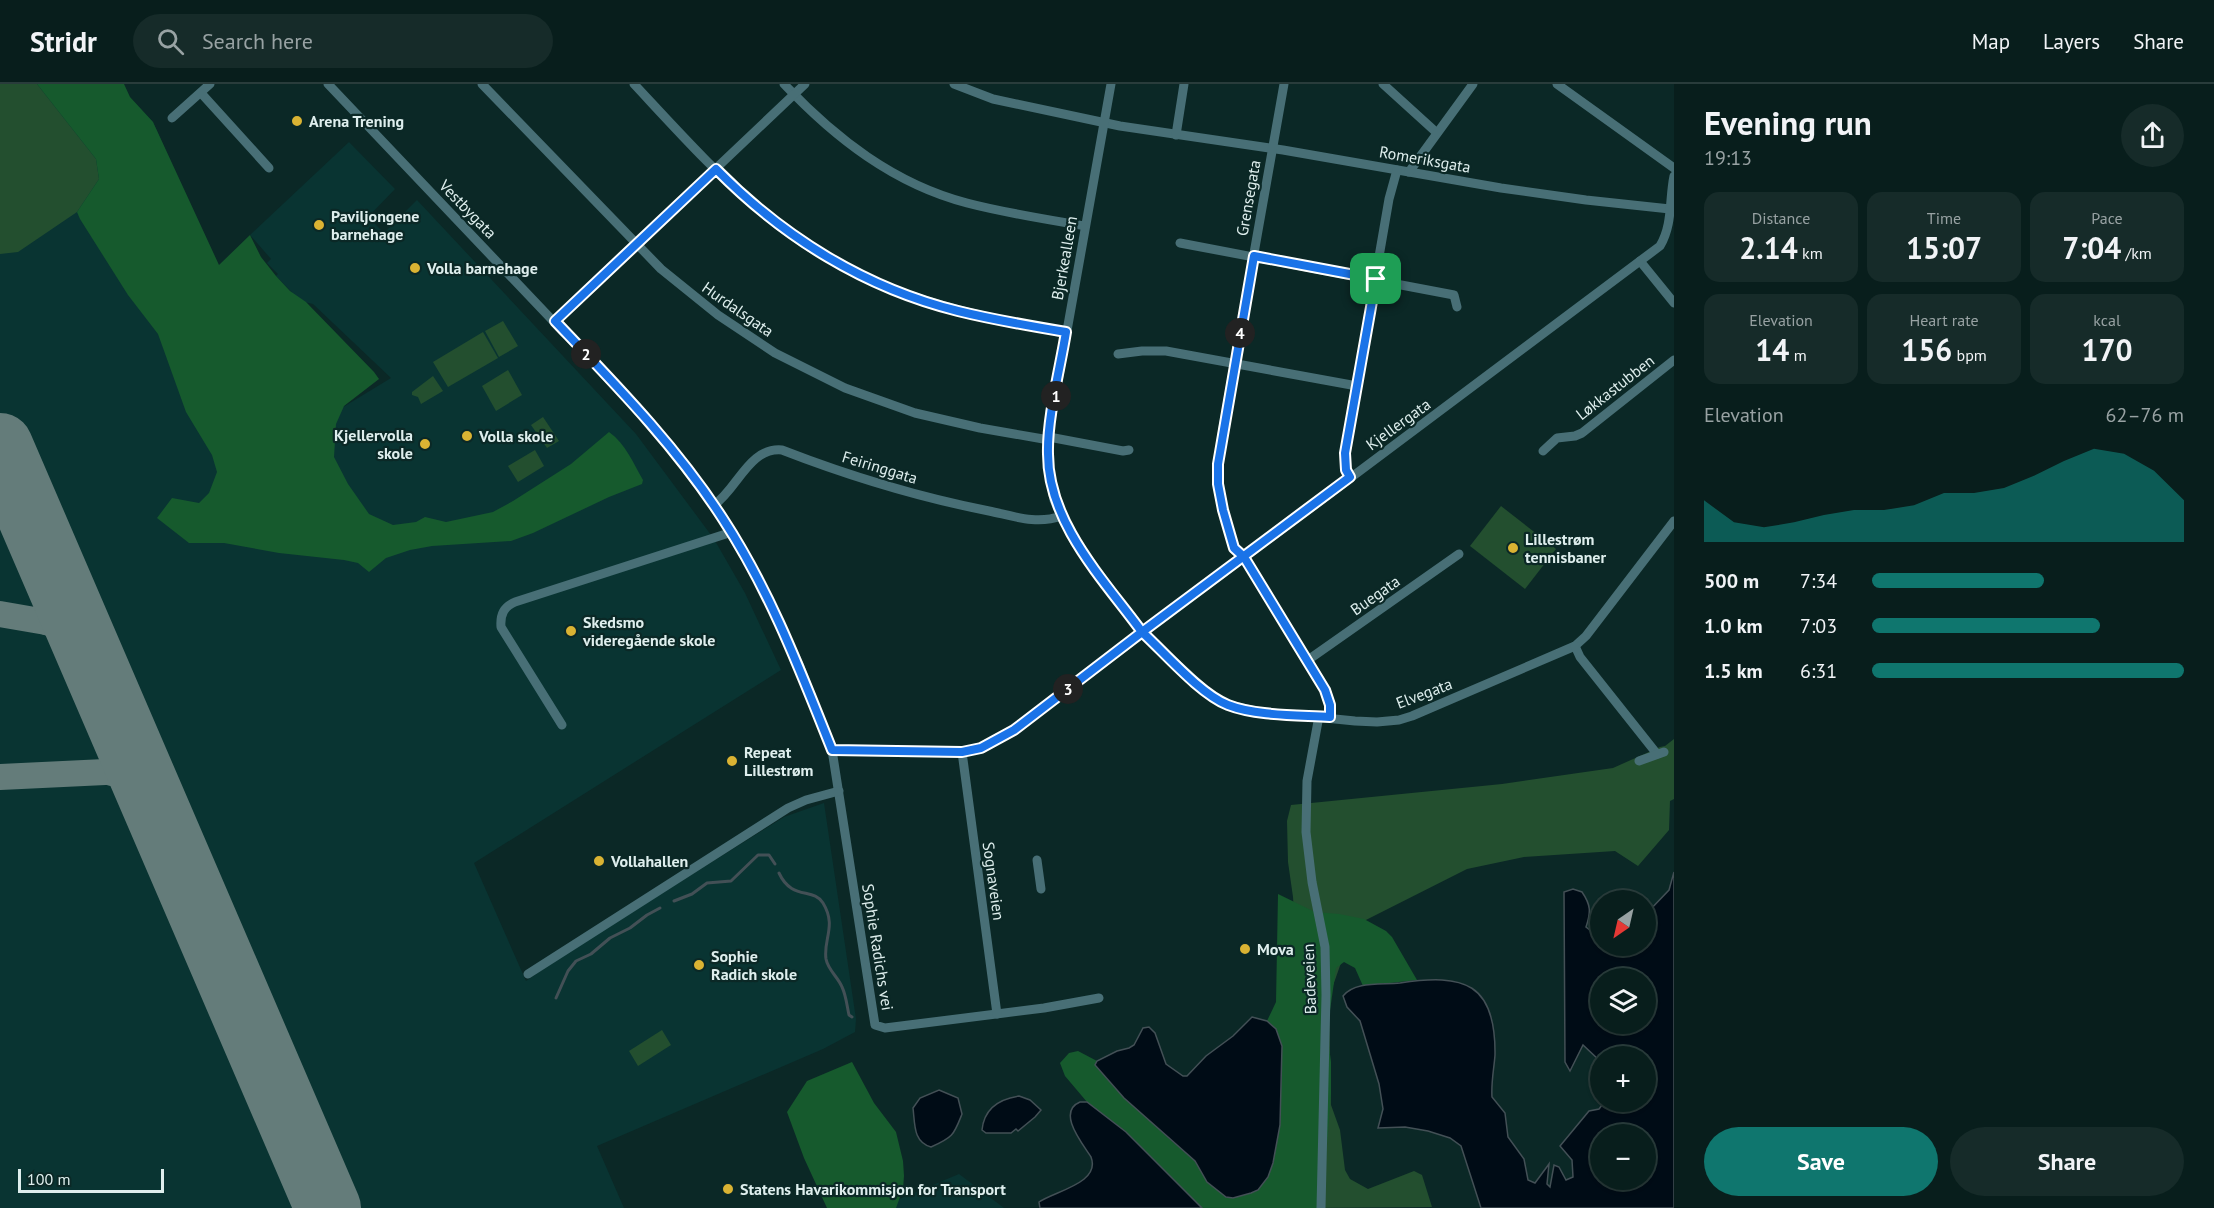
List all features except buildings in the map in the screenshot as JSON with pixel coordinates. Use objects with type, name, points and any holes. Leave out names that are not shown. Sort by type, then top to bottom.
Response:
[{"type":"street","points":[[172,118],[210,84]]},
{"type":"street","name":"Vestbygata","points":[[328,84],[650,423],[714,505],[732,532],[777,615],[799,664],[832,750]]},
{"type":"street","name":"Hurdalsgata","points":[[482,84],[674,280],[718,315],[775,353],[819,376],[915,413],[980,428],[1049,438]]},
{"type":"street","points":[[634,84],[752,204],[780,227],[819,253],[867,279],[907,296],[956,311],[1066,332]]},
{"type":"street","points":[[784,84],[842,140],[885,169],[912,183],[967,203],[1084,226]]},
{"type":"street","points":[[555,321],[804,84]]},
{"type":"street","name":"Romeriksgata","points":[[954,84],[993,99],[1104,123],[1586,200],[1670,209]]},
{"type":"street","name":"Bjerkealleen","points":[[1111,84],[1066,332],[1048,457],[1050,481],[1061,516],[1079,546],[1142,632]]},
{"type":"street","points":[[1176,135],[1184,84]]},
{"type":"street","name":"Grensegata","points":[[1284,84],[1219,455],[1218,484],[1234,548],[1244,557],[1308,660],[1325,690],[1330,705],[1330,717]]},
{"type":"street","points":[[1383,84],[1437,133]]},
{"type":"street","points":[[1409,172],[1473,84]]},
{"type":"street","points":[[1557,84],[1674,168]]},
{"type":"street","points":[[201,93],[268,168]]},
{"type":"street","points":[[1350,477],[1346,470],[1345,453],[1389,199],[1397,170]]},
{"type":"street","name":"Kjellergata","points":[[832,750],[962,752],[981,748],[1014,730],[1660,246],[1669,224],[1674,176]]},
{"type":"street","points":[[1180,243],[1376,279],[1386,284],[1454,295],[1457,307]]},
{"type":"street","points":[[1640,261],[1674,303]]},
{"type":"street","points":[[1118,354],[1166,351],[1357,386]]},
{"type":"street","name":"Løkkastubben","points":[[1543,451],[1557,438],[1582,433],[1674,360]]},
{"type":"street","points":[[1049,438],[1123,451],[1129,450]]},
{"type":"street","name":"Feiringgata","points":[[714,505],[727,493],[759,454],[774,449],[852,476],[964,506],[1034,520],[1048,521],[1061,516]]},
{"type":"street","name":"Elvegata","points":[[1142,632],[1214,698],[1229,705],[1255,711],[1377,722],[1399,720],[1575,646],[1586,636],[1674,521]]},
{"type":"street","points":[[562,724],[501,627],[505,609],[515,602],[732,532]]},
{"type":"street","name":"Buegata","points":[[1308,660],[1459,554]]},
{"type":"street","points":[[1575,646],[1580,657],[1660,753],[1639,761]]},
{"type":"street","name":"Badeveien","points":[[1319,716],[1307,781],[1306,832],[1312,882],[1325,947],[1321,1208]]},
{"type":"street","name":"Sophie Radichs vei","points":[[832,750],[874,1025],[885,1028],[1044,1008],[1099,998]]},
{"type":"street","name":"Sognaveien","points":[[962,752],[998,1014]]},
{"type":"street","points":[[528,974],[788,808],[806,800],[839,791]]},
{"type":"street","points":[[1037,860],[1041,890]]},
{"type":"shaded area","points":[[0,84],[117,84],[153,122],[294,437],[391,378],[313,304],[300,301],[276,276],[278,274],[267,263],[271,259],[250,235],[349,142],[395,189],[368,217],[384,233],[417,200],[636,434],[714,539],[745,593],[781,670],[474,863],[526,981],[574,948],[784,817],[824,803],[856,1019],[855,1032],[823,1049],[597,1146],[624,1208],[0,1208]]},
{"type":"shaded area","points":[[1674,872],[1674,1208],[1481,1208],[1461,1146],[1450,1138],[1428,1131],[1405,1127],[1378,1128],[1383,1109],[1379,1084],[1360,1021],[1347,1007],[1343,996],[1348,991],[1361,986],[1422,980],[1458,982],[1472,988],[1482,998],[1490,1012],[1495,1055],[1492,1097],[1505,1113],[1508,1137],[1524,1159],[1528,1180],[1535,1183],[1549,1164],[1547,1184],[1550,1187],[1554,1165],[1559,1167],[1566,1180],[1573,1177],[1572,1160],[1560,1146],[1589,1111],[1656,1112],[1656,1046],[1590,1046],[1590,1052],[1583,1045],[1570,1071],[1565,1062],[1564,892],[1573,889],[1582,892],[1587,901],[1589,917],[1586,927],[1590,930],[1590,956],[1656,956],[1656,904],[1669,890]]},
{"type":"shaded area","points":[[1252,1017],[1267,1021],[1276,1029],[1282,1046],[1280,1125],[1268,1177],[1258,1190],[1233,1198],[1226,1197],[1207,1182],[1195,1161],[1124,1098],[1095,1065],[1097,1061],[1134,1045],[1143,1028],[1149,1027],[1155,1033],[1166,1064],[1183,1076],[1187,1076],[1206,1056],[1233,1036]]},
{"type":"shaded area","points":[[939,1090],[958,1098],[962,1114],[952,1134],[931,1147],[925,1145],[918,1137],[913,1108],[920,1098]]},
{"type":"shaded area","points":[[1019,1096],[1030,1100],[1041,1110],[1035,1117],[1018,1131],[1016,1129],[1011,1133],[986,1133],[982,1130],[986,1116],[994,1106]]},
{"type":"shaded area","points":[[1080,1102],[1087,1102],[1126,1132],[1202,1208],[1040,1208],[1039,1202],[1083,1180],[1092,1166],[1091,1157],[1078,1137],[1071,1120],[1070,1113],[1073,1107]]},
{"type":"shaded area","points":[[959,1174],[1004,1208],[878,1208]]},
{"type":"green space","points":[[0,84],[37,84],[96,159],[99,179],[77,212],[18,252],[0,254]]},
{"type":"green space","points":[[37,84],[124,84],[130,97],[153,122],[219,265],[250,235],[261,257],[276,276],[290,291],[306,302],[374,372],[379,379],[344,406],[336,424],[334,457],[348,484],[369,514],[393,525],[416,522],[425,517],[446,522],[493,512],[571,464],[609,432],[629,454],[643,480],[642,484],[511,541],[432,546],[410,550],[386,558],[369,572],[358,563],[344,560],[279,553],[224,543],[189,543],[157,518],[172,498],[199,503],[209,493],[217,472],[212,455],[186,412],[158,334],[128,295],[77,212],[99,179],[96,159]]},
{"type":"green space","points":[[503,321],[518,346],[499,357],[485,331]]},
{"type":"green space","points":[[483,332],[498,358],[448,387],[433,362]]},
{"type":"green space","points":[[508,370],[522,395],[496,411],[482,386]]},
{"type":"green space","points":[[433,376],[443,391],[421,404],[412,392]]},
{"type":"green space","points":[[543,417],[559,441],[547,448],[531,425]]},
{"type":"green space","points":[[535,450],[544,466],[518,482],[508,466]]},
{"type":"green space","name":"Lillestrøm tennisbaner","points":[[1501,506],[1556,549],[1525,589],[1470,546]]},
{"type":"green space","points":[[1674,739],[1674,799],[1670,801],[1669,830],[1638,866],[1615,851],[1524,857],[1467,869],[1354,926],[1329,997],[1331,1105],[1340,1130],[1345,1170],[1350,1179],[1368,1189],[1414,1171],[1422,1175],[1432,1207],[1303,1208],[1299,990],[1293,897],[1288,862],[1287,821],[1291,805],[1502,784],[1613,768],[1665,746]]},
{"type":"green space","points":[[1278,894],[1315,912],[1364,919],[1386,931],[1392,937],[1417,980],[1363,986],[1355,968],[1344,962],[1336,968],[1327,1032],[1331,1062],[1331,1094],[1322,1208],[1202,1208],[1126,1132],[1087,1102],[1065,1076],[1060,1063],[1069,1053],[1078,1051],[1097,1061],[1095,1065],[1166,1136],[1195,1161],[1226,1197],[1233,1198],[1258,1190],[1268,1177],[1276,1148],[1282,1046],[1276,1029],[1267,1021],[1276,1002]]},
{"type":"green space","points":[[662,1030],[671,1045],[638,1066],[629,1051]]},
{"type":"green space","points":[[852,1062],[874,1103],[896,1132],[904,1176],[903,1189],[896,1208],[827,1208],[804,1158],[787,1112],[807,1081]]},
{"type":"waterway","points":[[674,901],[692,894],[707,883],[731,881],[758,855],[769,855],[775,864]]},
{"type":"waterway","points":[[779,873],[790,887],[819,898],[823,903],[829,919],[826,959],[842,987],[849,1015],[852,1017]]},
{"type":"waterway","points":[[556,998],[568,971],[576,961],[591,954],[610,938],[660,908]]},
{"type":"taxiway","points":[[64,594],[65,609],[60,618],[46,622],[76,632],[86,646]]},
{"type":"taxiway","points":[[0,614],[46,622]]},
{"type":"taxiway","points":[[112,773],[122,766],[126,758],[125,737]]},
{"type":"taxiway","points":[[0,777],[126,771],[137,776],[148,790]]},
{"type":"runway","points":[[0,446],[328,1208]]},
{"type":"place","name":"Arena Trening","points":[[297,121]]},
{"type":"place","name":"Paviljongene barnehage","points":[[319,225]]},
{"type":"place","name":"Volla barnehage","points":[[415,268]]},
{"type":"place","name":"Volla skole","points":[[467,436]]},
{"type":"place","name":"Kjellervolla skole","points":[[425,444]]},
{"type":"place","name":"Lillestrøm tennisbaner","points":[[1513,548]]},
{"type":"place","name":"Skedsmo videregående skole","points":[[571,631]]},
{"type":"place","name":"Repeat Lillestrøm","points":[[732,761]]},
{"type":"place","name":"Vollahallen","points":[[599,861]]},
{"type":"place","name":"Mova","points":[[1245,949]]},
{"type":"place","name":"Sophie Radich skole","points":[[699,965]]},
{"type":"place","name":"Statens Havarikommisjon for Transport","points":[[728,1189]]},
{"type":"route","points":[[1376,279],[1254,256],[1218,464],[1218,484],[1234,548],[1244,557],[1308,660],[1325,690],[1330,705],[1330,717],[1255,711],[1229,705],[1214,698],[1142,632],[1014,730],[981,748],[962,752],[832,750],[799,664],[777,615],[732,532],[677,455],[555,321],[716,169],[752,204],[796,238],[844,267],[875,282],[907,296],[956,311],[1066,332],[1048,451],[1054,500],[1079,546],[1142,632],[1244,557],[1350,477],[1346,470],[1345,453],[1376,279]]}]
